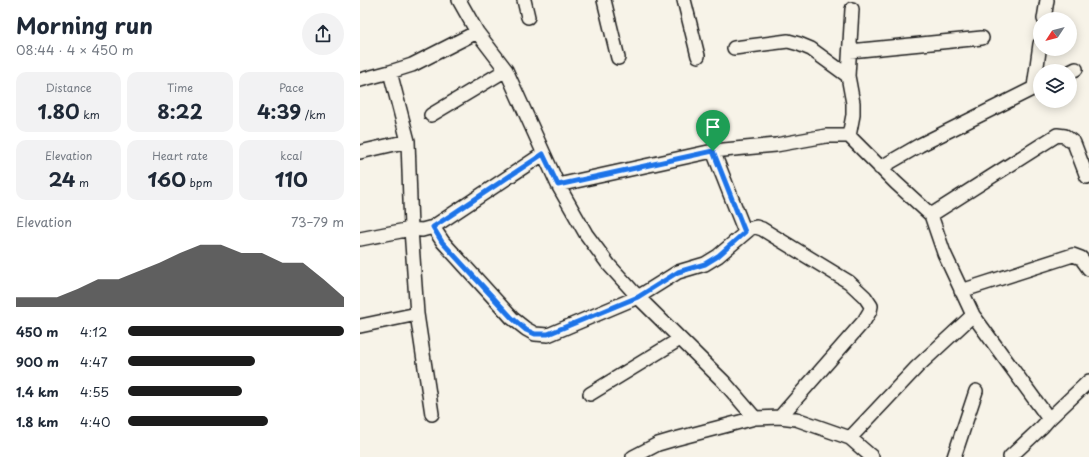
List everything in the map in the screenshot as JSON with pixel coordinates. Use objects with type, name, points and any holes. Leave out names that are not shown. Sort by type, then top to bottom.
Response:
[{"type":"street","points":[[459,0],[477,32],[506,70],[558,185],[586,234],[609,265],[638,297],[724,382],[755,418]]},
{"type":"street","points":[[524,0],[528,17]]},
{"type":"street","points":[[604,0],[618,58]]},
{"type":"street","points":[[684,0],[698,56]]},
{"type":"street","points":[[1045,12],[1047,0]]},
{"type":"street","points":[[849,136],[853,115],[853,103],[848,76],[852,9]]},
{"type":"street","points":[[360,80],[412,64],[477,32]]},
{"type":"street","points":[[850,51],[982,38]]},
{"type":"street","points":[[734,48],[788,41],[811,49],[848,76]]},
{"type":"street","points":[[431,115],[506,70]]},
{"type":"street","points":[[390,72],[408,142],[411,229],[418,314],[432,414]]},
{"type":"street","points":[[880,168],[920,145],[1033,88]]},
{"type":"street","points":[[931,215],[1057,135],[1065,136],[1074,143],[1087,177]]},
{"type":"street","points":[[558,185],[713,151],[776,145],[826,136],[849,136],[880,168],[931,215],[944,253],[973,315],[1048,419]]},
{"type":"street","points":[[360,152],[408,142]]},
{"type":"street","points":[[713,151],[745,232]]},
{"type":"street","points":[[360,239],[411,229],[422,230],[433,227],[543,154]]},
{"type":"street","points":[[433,227],[442,242],[512,318],[526,330],[535,334],[548,334],[638,297],[678,272],[705,264],[718,256],[751,228],[756,227],[762,229],[849,282],[865,297],[870,306],[870,311],[864,321],[780,417]]},
{"type":"street","points":[[961,291],[1073,255],[1081,258],[1089,269]]},
{"type":"street","points":[[360,326],[418,314]]},
{"type":"street","points":[[850,438],[917,367],[973,315]]},
{"type":"street","points":[[590,394],[680,339]]},
{"type":"street","points":[[1010,457],[1089,381]]},
{"type":"street","points":[[954,457],[976,391]]},
{"type":"street","points":[[633,457],[658,444],[755,418],[780,417],[796,418],[850,438],[864,455]]},
{"type":"route","points":[[713,151],[745,232],[718,256],[705,264],[678,272],[638,297],[548,334],[535,334],[526,330],[512,318],[442,242],[433,227],[543,154],[558,185],[713,151]]}]
